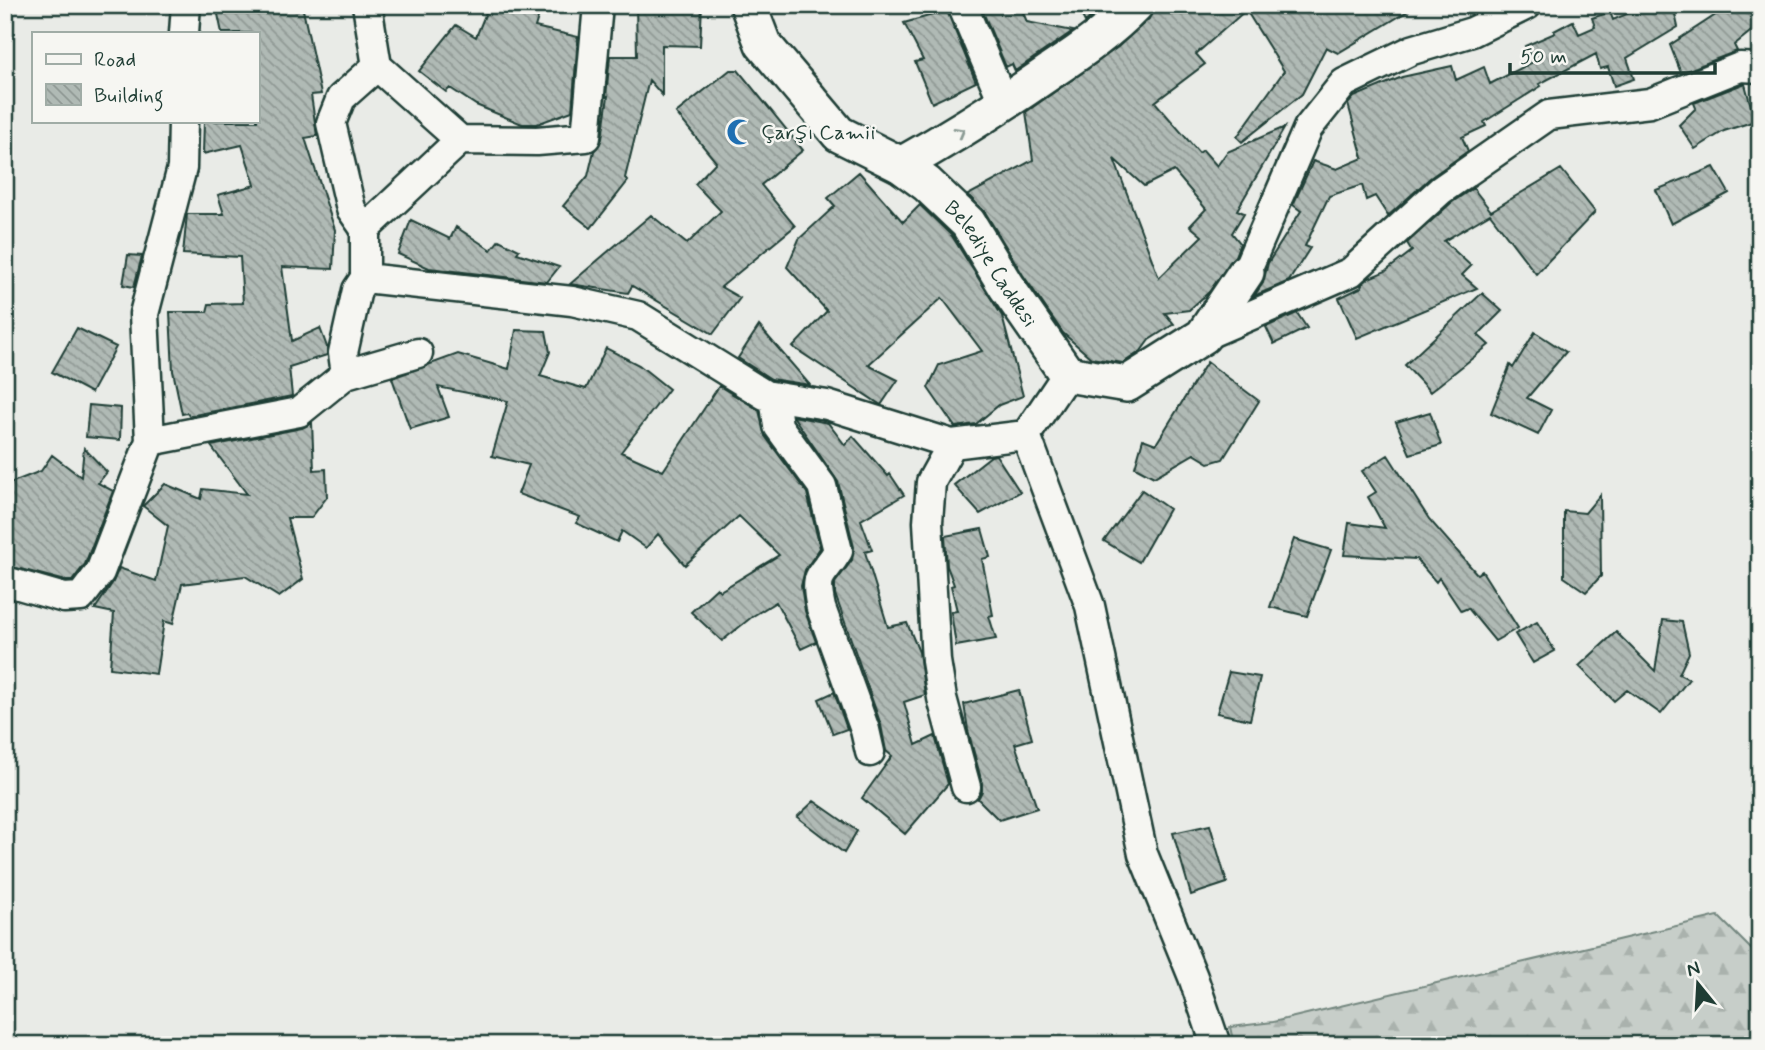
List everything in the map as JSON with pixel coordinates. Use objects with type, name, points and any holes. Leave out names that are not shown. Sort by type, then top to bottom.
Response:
[{"type":"main road","name":"Belediye Caddesi","points":[[748,5],[763,44],[839,134],[901,165],[968,223],[1006,286],[1067,374]]},
{"type":"main road","points":[[901,165],[966,129],[1004,104],[1112,29],[1135,5]]},
{"type":"main road","points":[[1067,374],[1127,384],[1203,336],[1246,272]]},
{"type":"street","points":[[184,32],[186,5]]},
{"type":"street","points":[[367,5],[377,66],[460,140],[537,141],[586,137],[598,5]]},
{"type":"street","points":[[962,5],[1004,104]]},
{"type":"street","points":[[1246,272],[1308,128],[1344,83],[1412,50],[1472,32],[1527,5]]},
{"type":"street","points":[[1203,336],[1351,272],[1441,190],[1549,115],[1650,103],[1753,63]]},
{"type":"street","points":[[346,374],[343,353],[357,290],[365,278],[365,229],[351,209],[331,123],[341,98],[377,66]]},
{"type":"street","points":[[5,581],[64,598],[81,597],[100,572],[150,441],[144,314],[182,169],[183,122]]},
{"type":"street","points":[[365,229],[460,140]]},
{"type":"street","points":[[365,278],[572,301],[638,316],[765,395],[827,405],[952,444],[1026,435],[1067,374]]},
{"type":"street","points":[[150,441],[299,412],[346,374],[418,353]]},
{"type":"street","points":[[774,397],[778,426],[822,486],[838,551],[821,571],[817,589],[870,752]]},
{"type":"street","points":[[1026,435],[1090,606],[1143,854],[1216,1045]]},
{"type":"street","points":[[952,444],[931,482],[928,522],[936,661],[942,698],[966,787]]},
{"type":"green space","points":[[1718,916],[1760,958],[1760,1045],[1234,1045],[1230,1027],[1273,1022]]},
{"type":"building","points":[[216,5],[302,5],[321,94],[311,95],[317,136],[305,138],[335,230],[333,269],[282,267],[292,341],[320,328],[327,355],[289,367],[292,396],[189,416],[187,413],[182,414],[173,371],[170,312],[207,312],[209,304],[243,303],[240,257],[183,254],[187,214],[224,214],[218,195],[255,185],[242,145],[203,154],[204,122],[259,122],[259,32],[222,32]]},
{"type":"building","points":[[489,5],[542,5],[535,27],[578,37],[572,111],[537,124],[522,124],[476,105],[450,88],[446,92],[419,71],[456,25],[476,37]]},
{"type":"building","points":[[636,5],[702,5],[700,46],[662,45],[662,95],[649,80],[625,178],[628,181],[591,228],[563,206],[588,176],[594,151],[602,139],[610,56],[637,56]]},
{"type":"building","points":[[980,5],[1020,5],[1027,22],[1073,31],[1015,71],[1012,64],[1006,67]]},
{"type":"building","points":[[1076,5],[1106,5],[1085,22]]},
{"type":"building","points":[[1155,5],[1418,5],[1338,53],[1326,47],[1302,94],[1242,142],[1237,137],[1284,71],[1246,10],[1196,54],[1205,64],[1155,102],[1199,153],[1203,150],[1217,166],[1227,152],[1285,127],[1237,210],[1244,213],[1232,233],[1240,243],[1235,256],[1209,292],[1189,310],[1165,313],[1174,324],[1149,340],[1141,351],[1123,363],[1091,358],[1063,333],[1023,275],[985,212],[968,195],[1033,160],[1026,112],[1118,47],[1149,19]],"holes":[[[1114,159],[1144,186],[1174,171],[1206,209],[1190,226],[1202,236],[1159,278]]]},
{"type":"building","points":[[1626,5],[1673,5],[1678,27],[1627,58],[1634,79],[1614,86],[1608,67],[1600,69],[1596,54],[1539,84],[1541,86],[1484,122],[1486,126],[1462,137],[1468,151],[1430,178],[1388,216],[1375,196],[1366,200],[1362,185],[1329,196],[1305,246],[1310,248],[1289,281],[1254,296],[1263,283],[1268,263],[1301,211],[1293,205],[1313,161],[1337,169],[1363,158],[1348,104],[1354,97],[1402,77],[1452,66],[1456,80],[1484,67],[1490,84],[1533,62],[1525,46],[1555,33],[1554,31],[1573,21],[1579,34],[1595,27],[1592,18],[1610,12],[1613,20],[1629,13]]},
{"type":"building","points":[[1731,5],[1760,5],[1760,24],[1734,45],[1737,51],[1681,73],[1670,45]]},
{"type":"building","points":[[947,11],[976,82],[932,103],[915,62],[923,60],[904,23]]},
{"type":"building","points":[[730,70],[738,70],[803,150],[761,185],[795,226],[721,287],[740,298],[713,334],[632,286],[628,293],[570,284],[651,215],[687,244],[721,211],[695,184],[716,162],[676,113]]},
{"type":"building","points":[[1743,84],[1755,121],[1724,131],[1695,149],[1679,125],[1696,108],[1694,103]]},
{"type":"building","points":[[1714,167],[1729,193],[1671,224],[1656,190]]},
{"type":"building","points":[[1561,169],[1595,212],[1536,274],[1490,214],[1444,241],[1471,266],[1462,275],[1477,288],[1357,338],[1339,298],[1362,287],[1369,278],[1386,271],[1412,251],[1407,243],[1451,203],[1473,188],[1491,211]]},
{"type":"building","points":[[859,172],[903,222],[920,205],[952,236],[1002,316],[1023,396],[999,405],[976,424],[955,427],[928,388],[939,365],[982,351],[942,298],[868,365],[898,380],[881,405],[793,347],[827,311],[787,267],[799,239],[835,206],[828,198]]},
{"type":"building","points":[[411,220],[450,239],[456,227],[491,250],[499,240],[519,250],[517,253],[559,267],[547,282],[429,268],[398,254]]},
{"type":"building","points":[[128,255],[142,256],[134,287],[123,285]]},
{"type":"building","points":[[1482,293],[1502,311],[1478,335],[1489,345],[1430,392],[1405,365]]},
{"type":"building","points":[[1297,313],[1307,328],[1274,344],[1266,327]]},
{"type":"building","points":[[759,326],[810,385],[771,379],[738,358]]},
{"type":"building","points":[[77,328],[116,347],[91,393],[52,372]]},
{"type":"building","points":[[516,330],[546,331],[550,352],[540,376],[586,389],[606,348],[639,365],[669,389],[621,452],[663,471],[719,386],[759,410],[765,436],[807,493],[820,548],[805,570],[801,586],[805,611],[816,642],[801,649],[776,602],[753,616],[722,641],[691,612],[717,588],[720,591],[779,555],[739,516],[685,565],[658,534],[646,548],[622,531],[617,542],[576,523],[580,517],[518,494],[529,465],[492,456],[508,401],[438,387],[449,417],[410,429],[392,378],[458,354],[509,369]]},
{"type":"building","points":[[1535,332],[1566,352],[1527,398],[1551,410],[1538,435],[1491,413],[1510,365],[1513,368]]},
{"type":"building","points":[[1207,362],[1259,401],[1223,459],[1209,463],[1194,454],[1154,477],[1135,467],[1143,439],[1156,444]]},
{"type":"building","points":[[89,405],[121,408],[120,440],[86,437]]},
{"type":"building","points":[[1430,412],[1441,445],[1410,454],[1396,422]]},
{"type":"building","points":[[793,416],[828,423],[845,445],[853,436],[888,476],[890,474],[904,495],[861,520],[872,550],[865,552],[888,627],[907,623],[919,652],[925,695],[904,702],[916,745],[935,736],[948,784],[905,834],[862,798],[892,756],[886,751],[881,725],[835,594],[835,583],[852,560],[854,547],[838,482]]},
{"type":"building","points":[[312,423],[314,470],[326,469],[327,497],[311,518],[287,518],[303,579],[279,597],[245,576],[182,584],[173,624],[164,621],[156,674],[110,668],[114,613],[95,609],[119,568],[156,581],[168,526],[143,506],[165,484],[201,499],[203,489],[247,494],[211,446],[302,428]]},
{"type":"building","points":[[84,448],[107,472],[98,483],[113,491],[85,564],[72,581],[5,565],[5,485],[41,471],[52,455],[81,477]]},
{"type":"building","points":[[996,455],[1020,492],[980,514],[954,485]]},
{"type":"building","points":[[1388,455],[1429,519],[1477,574],[1482,571],[1518,628],[1495,641],[1468,608],[1461,611],[1439,578],[1436,582],[1416,559],[1344,555],[1349,523],[1385,528],[1368,497],[1376,492],[1362,471]]},
{"type":"building","points":[[1142,490],[1169,509],[1139,562],[1104,541]]},
{"type":"building","points":[[1600,495],[1601,576],[1586,592],[1564,577],[1564,511],[1585,513]]},
{"type":"building","points":[[982,529],[990,557],[982,559],[993,615],[989,616],[996,639],[956,646],[951,612],[957,611],[951,586],[954,585],[947,566],[945,536]]},
{"type":"building","points":[[1294,539],[1331,550],[1307,616],[1270,607]]},
{"type":"building","points":[[1663,620],[1682,622],[1689,653],[1679,674],[1689,679],[1661,714],[1627,690],[1614,701],[1579,666],[1616,632],[1655,671]]},
{"type":"building","points":[[1537,622],[1555,651],[1533,663],[1515,634]]},
{"type":"building","points":[[1229,672],[1260,677],[1250,720],[1217,713]]},
{"type":"building","points":[[1019,690],[1032,739],[1015,744],[1037,808],[999,820],[978,799],[982,783],[964,704]]},
{"type":"building","points":[[834,692],[847,729],[833,734],[819,699]]},
{"type":"building","points":[[814,801],[857,831],[844,853],[797,817]]},
{"type":"building","points":[[1210,825],[1227,883],[1191,895],[1173,833]]},
{"type":"place","name":"Çarşı Camii","points":[[740,132]]}]
